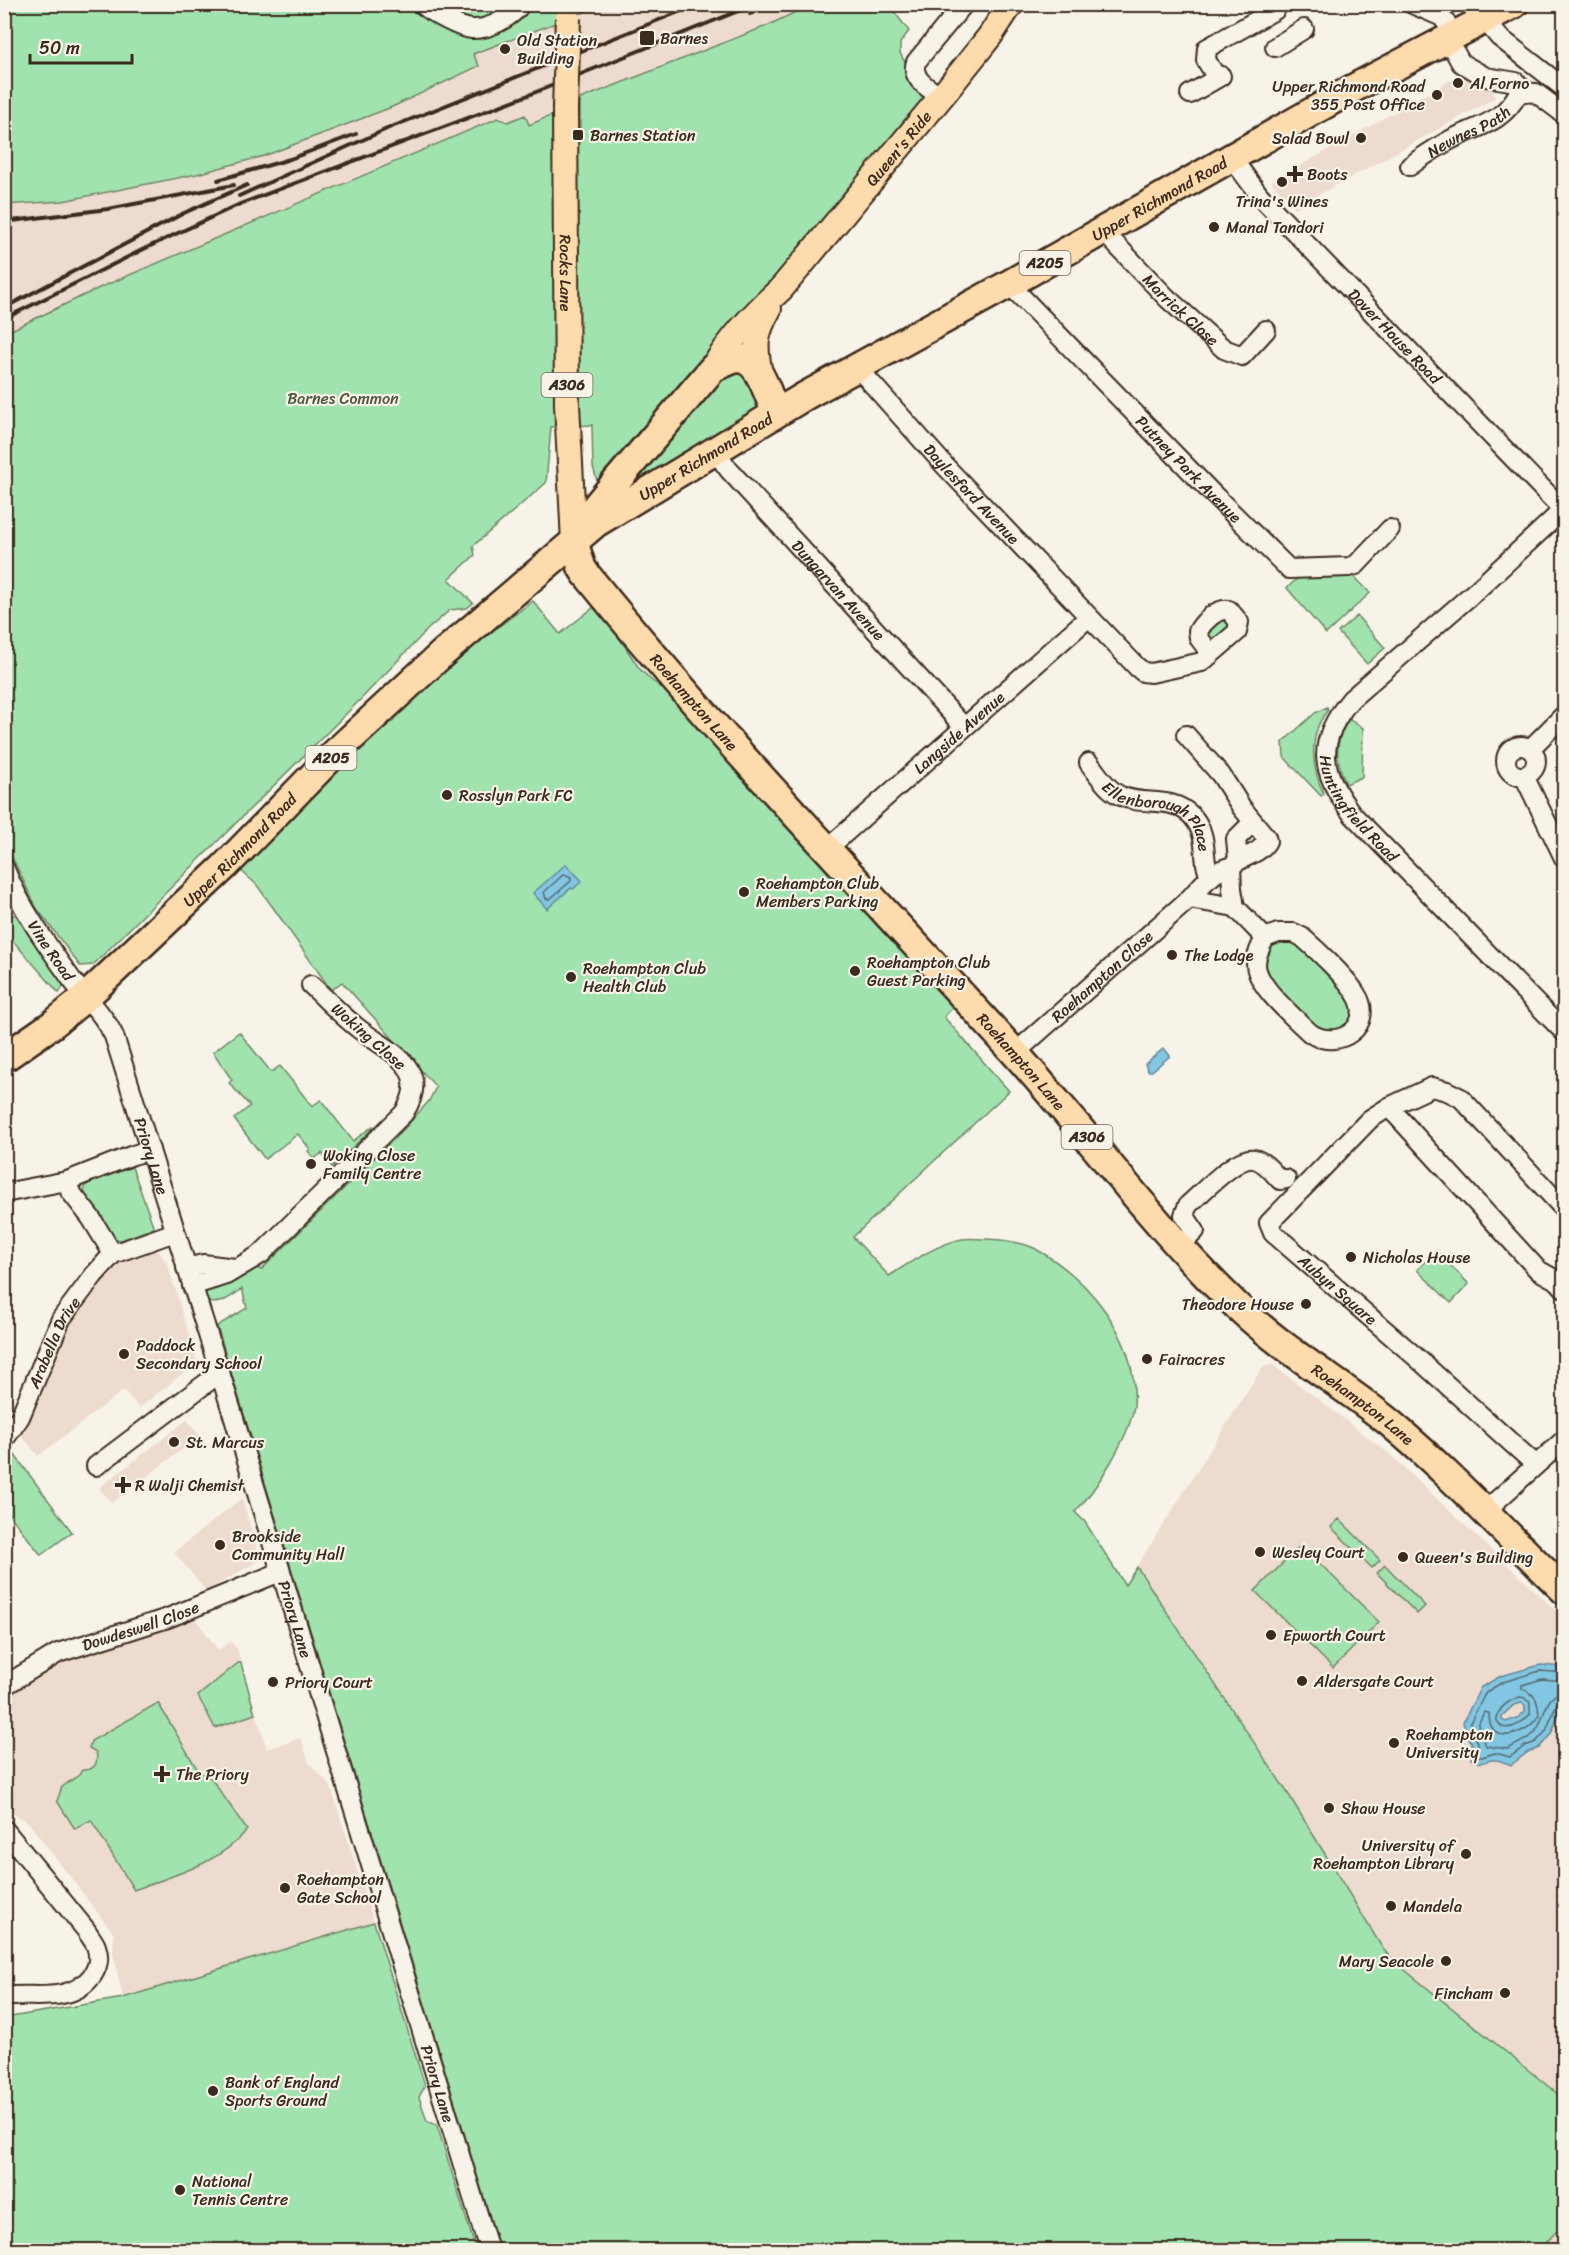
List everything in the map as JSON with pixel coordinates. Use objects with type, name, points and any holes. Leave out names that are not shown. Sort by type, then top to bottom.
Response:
[{"type":"highway","name":"Upper Richmond Road","points":[[4,1058],[53,1024],[87,996],[225,866],[336,753],[442,654],[596,523],[776,413],[857,367],[1009,284],[1352,89],[1514,4]]},
{"type":"highway","points":[[713,368],[741,359],[752,364],[760,373]]},
{"type":"highway","name":"Queen's Ride","points":[[574,542],[592,511],[713,368]]},
{"type":"highway","name":"Queen's Ride","points":[[760,373],[776,413]]},
{"type":"highway","name":"Roehampton Lane","points":[[574,542],[582,568],[646,645],[827,849],[1015,1053],[1179,1247],[1241,1310],[1388,1421],[1441,1467],[1564,1590]]},
{"type":"main road","name":"Queen's Ride","points":[[713,368],[722,352],[781,289],[941,97],[990,36],[1011,4]]},
{"type":"main road","name":"Rocks Lane","points":[[568,11],[565,127],[567,404],[574,542]]},
{"type":"main road","name":"Queen's Ride","points":[[760,373],[755,347],[758,331],[781,289]]},
{"type":"street","points":[[422,4],[433,14],[472,29],[489,26],[512,15],[521,4]]},
{"type":"street","points":[[941,97],[916,76],[914,66],[964,4]]},
{"type":"street","points":[[1412,4],[1442,17],[1461,63],[1486,77],[1516,82],[1519,92],[1536,93],[1564,114]]},
{"type":"street","points":[[1190,94],[1219,77],[1206,60],[1207,48],[1277,7],[1298,33],[1275,47]]},
{"type":"street","points":[[1485,20],[1499,37],[1564,88]]},
{"type":"street","name":"Newnes Path","points":[[1410,166],[1452,139],[1495,120],[1505,113],[1519,92]]},
{"type":"street","name":"Dover House Road","points":[[1231,157],[1260,196],[1564,510]]},
{"type":"street","name":"Marrick Close","points":[[1102,230],[1167,298],[1224,350],[1242,356],[1266,330]]},
{"type":"street","name":"Putney Park Avenue","points":[[1009,284],[1289,568],[1356,565],[1390,529]]},
{"type":"street","name":"Daylesford Avenue","points":[[857,367],[939,458],[1143,672],[1150,673],[1202,662],[1211,654]]},
{"type":"street","name":"Dungarvan Avenue","points":[[715,451],[729,470],[963,728]]},
{"type":"street","name":"Huntingfield Road","points":[[1560,1019],[1353,814],[1338,796],[1329,777],[1325,755],[1329,732],[1351,699],[1478,589],[1564,510]]},
{"type":"street","name":"Langside Avenue","points":[[827,849],[1089,617]]},
{"type":"street","points":[[1564,715],[1530,749],[1536,762],[1532,771],[1524,776],[1564,858]]},
{"type":"street","points":[[1186,735],[1221,775],[1253,822],[1236,839],[1232,889],[1235,907],[1265,938]]},
{"type":"street","name":"Ellenborough Place","points":[[1089,763],[1112,791],[1123,798],[1172,804],[1192,816],[1201,828],[1207,869],[1211,877]]},
{"type":"street","name":"Roehampton Close","points":[[1015,1053],[1211,877],[1222,868],[1250,857],[1267,841],[1253,822]]},
{"type":"street","name":"Vine Road","points":[[4,867],[12,902],[87,996]]},
{"type":"street","points":[[1189,899],[1235,907]]},
{"type":"street","points":[[1278,933],[1294,933],[1302,937],[1356,993],[1361,1018],[1358,1026],[1351,1033],[1334,1041],[1318,1038],[1310,1033],[1266,986],[1259,977],[1256,965],[1257,953],[1265,938],[1278,933]]},
{"type":"street","name":"Woking Close","points":[[192,1286],[226,1275],[234,1268],[261,1254],[404,1113],[415,1092],[410,1072],[398,1057],[358,1029],[311,985]]},
{"type":"street","name":"Priory Lane","points":[[87,996],[114,1036],[221,1376],[489,2250]]},
{"type":"street","name":"Aubyn Square","points":[[1536,1465],[1418,1358],[1273,1233],[1269,1222],[1370,1119],[1389,1107],[1432,1087],[1448,1091],[1461,1098],[1564,1209]]},
{"type":"street","points":[[1389,1107],[1538,1270],[1564,1288]]},
{"type":"street","points":[[4,1193],[67,1181],[150,1150]]},
{"type":"street","points":[[1179,1247],[1195,1231],[1184,1215],[1188,1205],[1243,1160],[1256,1159],[1280,1180],[1286,1179]]},
{"type":"street","points":[[67,1181],[70,1191],[92,1218],[113,1254]]},
{"type":"street","name":"Arabella Drive","points":[[4,1440],[20,1417],[61,1319],[94,1275],[113,1254],[175,1232]]},
{"type":"street","points":[[186,1268],[203,1264],[234,1268]]},
{"type":"street","points":[[96,1466],[213,1378],[221,1376]]},
{"type":"street","points":[[1485,1511],[1564,1440]]},
{"type":"street","name":"Dowdeswell Close","points":[[4,1686],[58,1653],[168,1618],[280,1572]]},
{"type":"street","points":[[4,1829],[86,1930],[97,1947],[98,1961],[94,1974],[82,1985],[62,1994],[8,1991]]},
{"type":"shaded area","points":[[625,4],[810,5],[769,25],[580,99],[528,125],[498,118],[99,288],[5,333],[5,205],[63,201],[264,156],[435,88],[478,66],[473,54],[603,5],[613,5],[615,8]]},
{"type":"shaded area","points":[[1467,71],[1476,85],[1492,87],[1495,98],[1295,208],[1271,182]]},
{"type":"shaded area","name":"Paddock Secondary School","points":[[157,1249],[168,1265],[197,1362],[139,1408],[124,1390],[38,1456],[20,1434],[57,1345],[80,1304],[112,1268],[136,1254]]},
{"type":"shaded area","name":"Roehampton University","points":[[1272,1364],[1387,1452],[1564,1618],[1564,2250],[1454,2250],[1125,1585],[1262,1368]]},
{"type":"shaded area","points":[[187,1420],[200,1436],[112,1503],[99,1488]]},
{"type":"shaded area","points":[[242,1498],[260,1560],[206,1591],[174,1552]]},
{"type":"shaded area","name":"The Priory","points":[[195,1618],[218,1650],[231,1642],[237,1649],[267,1749],[301,1738],[309,1763],[330,1785],[374,1922],[123,1998],[113,1953],[114,1934],[28,1822],[5,1809],[5,1696],[61,1660],[168,1630]]},
{"type":"green space","points":[[4,5],[603,5],[473,54],[479,66],[392,107],[264,156],[197,174],[63,201],[5,205]]},
{"type":"green space","name":"Barnes Common","points":[[810,5],[889,5],[909,31],[900,43],[900,53],[926,96],[913,114],[601,483],[598,484],[593,467],[592,425],[551,427],[546,483],[473,546],[475,555],[449,579],[473,603],[467,608],[450,610],[428,629],[363,697],[93,965],[80,966],[36,907],[5,842],[5,333],[99,288],[498,118],[508,122],[525,115],[529,125],[552,115],[552,141],[580,132],[580,99],[769,25]]},
{"type":"green space","points":[[724,369],[746,372],[760,402],[755,410],[627,488]]},
{"type":"green space","points":[[1302,574],[1352,574],[1370,593],[1326,634],[1287,588]]},
{"type":"green space","points":[[533,601],[560,634],[594,607],[614,630],[639,668],[676,698],[953,1007],[944,1017],[1009,1091],[853,1237],[889,1276],[933,1250],[962,1239],[1009,1241],[1022,1244],[1034,1248],[1074,1276],[1106,1313],[1119,1334],[1128,1357],[1133,1381],[1134,1405],[1120,1446],[1093,1490],[1075,1512],[1085,1522],[1125,1585],[1137,1567],[1287,1792],[1383,1949],[1395,1962],[1564,2099],[1564,2223],[1539,2250],[500,2250],[217,1326],[247,1308],[242,1289],[216,1303],[205,1301],[205,1293],[210,1286],[257,1268],[261,1270],[404,1129],[429,1101],[436,1087],[342,982],[331,990],[256,884],[240,870],[347,760],[459,656]]},
{"type":"green space","points":[[1227,616],[1233,624],[1210,644],[1206,627]]},
{"type":"green space","points":[[1357,616],[1385,648],[1367,664],[1338,632]]},
{"type":"green space","points":[[1327,707],[1328,710],[1317,729],[1314,751],[1316,773],[1324,794],[1321,796],[1284,757],[1283,742],[1315,713]]},
{"type":"green space","points":[[1349,719],[1363,728],[1362,777],[1346,784],[1338,759],[1338,751],[1341,735]]},
{"type":"green space","points":[[19,914],[64,985],[59,993],[5,932],[4,917]]},
{"type":"green space","points":[[1277,940],[1294,940],[1347,993],[1353,1010],[1352,1020],[1337,1033],[1315,1029],[1267,978],[1262,962],[1271,945]]},
{"type":"green space","points":[[239,1032],[271,1072],[280,1066],[312,1106],[321,1100],[353,1141],[374,1127],[332,1167],[322,1153],[314,1159],[308,1151],[310,1149],[298,1134],[265,1159],[234,1119],[250,1106],[229,1083],[232,1080],[213,1052]]},
{"type":"green space","points":[[132,1167],[154,1228],[121,1240],[112,1238],[85,1197],[84,1187],[93,1181]]},
{"type":"green space","points":[[1436,1251],[1469,1284],[1451,1303],[1417,1270]]},
{"type":"green space","points":[[11,1450],[72,1532],[41,1555],[5,1509],[5,1456]]},
{"type":"green space","points":[[1339,1519],[1380,1560],[1372,1568],[1331,1527]]},
{"type":"green space","points":[[1301,1545],[1379,1622],[1333,1668],[1255,1591]]},
{"type":"green space","points":[[1385,1565],[1425,1606],[1417,1614],[1377,1573]]},
{"type":"green space","points":[[238,1663],[241,1663],[255,1714],[215,1728],[198,1696]]},
{"type":"green space","points":[[158,1703],[199,1772],[211,1778],[247,1830],[236,1842],[209,1860],[134,1890],[91,1820],[75,1829],[57,1801],[62,1787],[79,1775],[82,1770],[95,1766],[97,1756],[96,1752],[89,1748],[91,1741]]},
{"type":"green space","name":"Bank of England Sports Ground","points":[[374,1922],[425,2086],[419,2097],[427,2121],[437,2125],[476,2250],[5,2250],[5,2018],[123,1998]]},
{"type":"water","points":[[566,864],[582,881],[547,909],[533,893]]},
{"type":"water","points":[[1164,1048],[1170,1056],[1152,1071],[1148,1071],[1145,1064]]},
{"type":"water","points":[[1540,1665],[1563,1667],[1564,1669],[1564,1700],[1551,1734],[1539,1748],[1528,1752],[1511,1765],[1498,1760],[1481,1763],[1471,1759],[1472,1743],[1466,1734],[1463,1722],[1481,1687],[1501,1676]],"holes":[[[1522,1703],[1525,1711],[1519,1717],[1506,1722],[1502,1720],[1502,1716],[1514,1705]]]},
{"type":"railway","points":[[239,196],[389,128],[699,4]]},
{"type":"railway","points":[[4,319],[240,204],[526,96],[756,4]]},
{"type":"railway","points":[[750,14],[774,4]]},
{"type":"railway","points":[[218,180],[290,159],[356,134]]},
{"type":"railway","points":[[4,222],[108,209],[234,185]]},
{"type":"railway","points":[[4,308],[184,213],[247,185]]},
{"type":"place","name":"Barnes","points":[[647,38]]},
{"type":"place","name":"Old Station Building","points":[[505,49]]},
{"type":"place","name":"Al Forno","points":[[1458,83]]},
{"type":"place","name":"Upper Richmond Road 355 Post Office","points":[[1437,95]]},
{"type":"place","name":"Barnes Station","points":[[578,135]]},
{"type":"place","name":"Salad Bowl","points":[[1361,138]]},
{"type":"place","name":"Boots","points":[[1295,174]]},
{"type":"place","name":"Trina's Wines","points":[[1282,182]]},
{"type":"place","name":"Manal Tandori","points":[[1214,227]]},
{"type":"place","name":"Rosslyn Park FC","points":[[447,795]]},
{"type":"place","name":"Roehampton Club Members Parking","points":[[744,892]]},
{"type":"place","name":"The Lodge","points":[[1172,955]]},
{"type":"place","name":"Roehampton Club Guest Parking","points":[[855,971]]},
{"type":"place","name":"Roehampton Club Health Club","points":[[571,977]]},
{"type":"place","name":"Woking Close Family Centre","points":[[311,1164]]},
{"type":"place","name":"Nicholas House","points":[[1351,1257]]},
{"type":"place","name":"Theodore House","points":[[1306,1304]]},
{"type":"place","name":"Paddock Secondary School","points":[[124,1354]]},
{"type":"place","name":"Fairacres","points":[[1147,1359]]},
{"type":"place","name":"St. Marcus","points":[[174,1442]]},
{"type":"place","name":"R Walji Chemist","points":[[123,1485]]},
{"type":"place","name":"Brookside Community Hall","points":[[220,1545]]},
{"type":"place","name":"Wesley Court","points":[[1260,1552]]},
{"type":"place","name":"Queen's Building","points":[[1403,1557]]},
{"type":"place","name":"Epworth Court","points":[[1271,1635]]},
{"type":"place","name":"Aldersgate Court","points":[[1302,1681]]},
{"type":"place","name":"Priory Court","points":[[273,1682]]},
{"type":"place","name":"Roehampton University","points":[[1394,1743]]},
{"type":"place","name":"The Priory","points":[[162,1774]]},
{"type":"place","name":"Shaw House","points":[[1329,1808]]},
{"type":"place","name":"University of Roehampton Library","points":[[1466,1854]]},
{"type":"place","name":"Roehampton Gate School","points":[[285,1888]]},
{"type":"place","name":"Mandela","points":[[1391,1906]]},
{"type":"place","name":"Mary Seacole","points":[[1446,1961]]},
{"type":"place","name":"Fincham","points":[[1505,1993]]},
{"type":"place","name":"Bank of England Sports Ground","points":[[213,2091]]},
{"type":"place","name":"National Tennis Centre","points":[[180,2190]]}]
